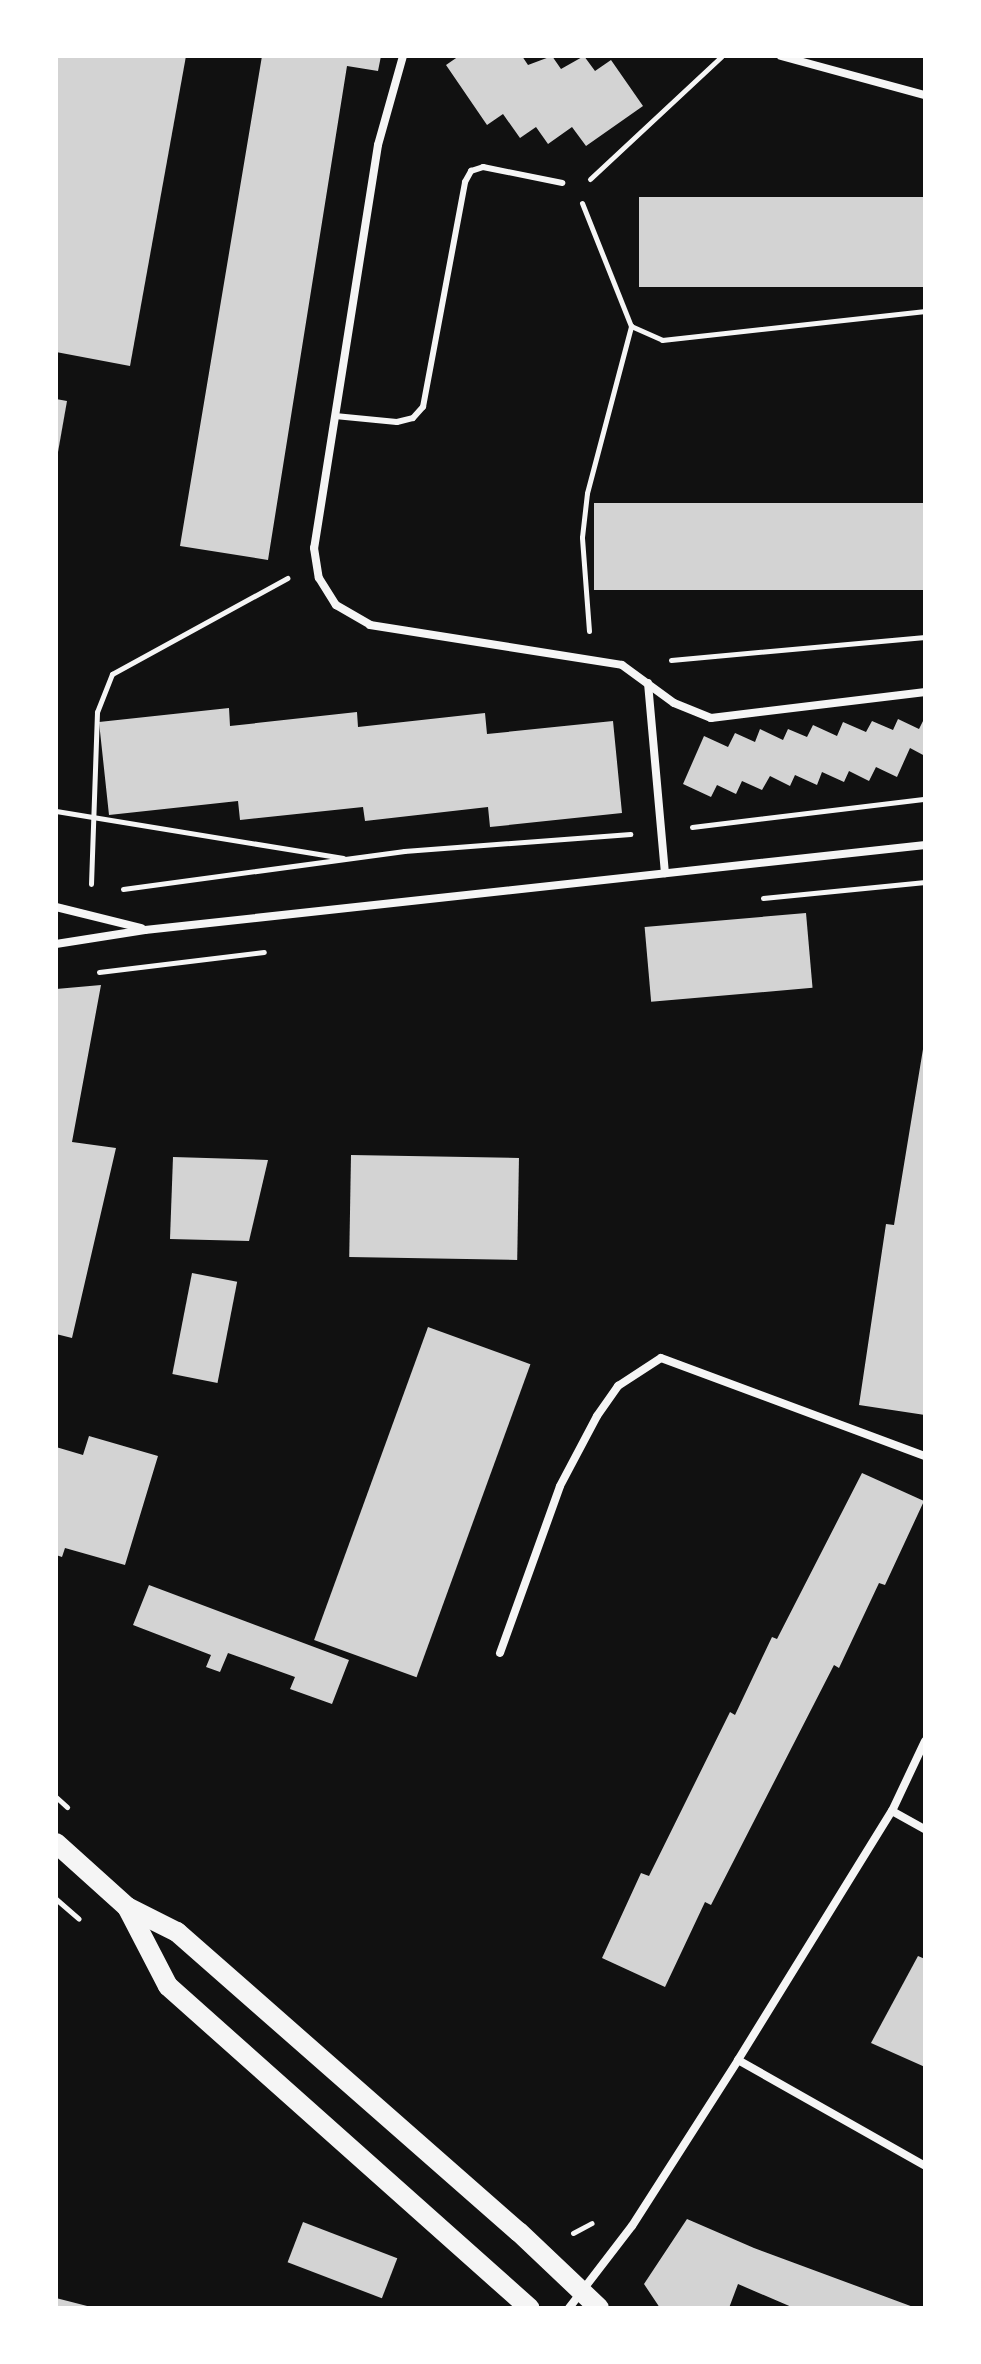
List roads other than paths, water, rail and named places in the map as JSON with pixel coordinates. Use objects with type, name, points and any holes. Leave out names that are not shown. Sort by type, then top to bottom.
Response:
[{"type":"main road","points":[[56,1843],[127,1907],[177,1932],[599,2308]]},
{"type":"main road","points":[[127,1907],[168,1986],[529,2308]]},
{"type":"street","points":[[403,56],[378,145],[314,548],[319,578],[336,605],[370,625],[590,656],[622,665],[674,703],[711,718],[925,692]]},
{"type":"street","points":[[781,56],[925,95]]},
{"type":"street","points":[[648,683],[665,873]]},
{"type":"street","points":[[56,944],[145,930],[925,845]]},
{"type":"street","points":[[56,907],[145,930]]},
{"type":"street","points":[[500,1653],[560,1486],[597,1416],[618,1386],[661,1358],[925,1456]]},
{"type":"street","points":[[569,2308],[632,2226],[738,2060],[892,1811],[925,1741]]},
{"type":"street","points":[[892,1811],[925,1829]]},
{"type":"street","points":[[738,2060],[925,2166]]},
{"type":"lane","points":[[335,416],[397,422],[413,418],[423,407],[465,182],[471,171],[483,167],[562,183]]}]
